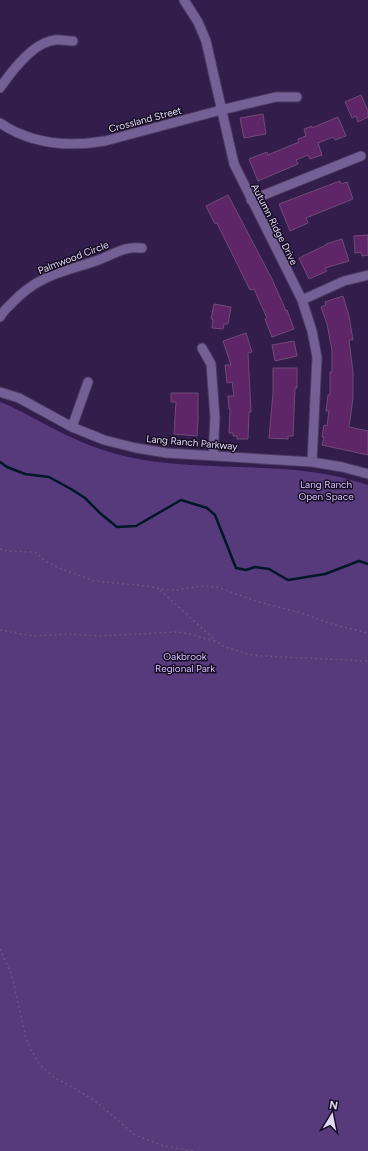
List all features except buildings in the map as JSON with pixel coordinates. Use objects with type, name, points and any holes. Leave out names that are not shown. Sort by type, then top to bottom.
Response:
[{"type":"street","name":"Autumn Ridge Drive","points":[[189,2],[206,41],[234,164],[302,300],[312,331],[317,357],[312,462]]},
{"type":"street","points":[[0,88],[13,70],[28,54],[41,45],[54,40],[73,41]]},
{"type":"street","name":"Crossland Street","points":[[0,123],[28,137],[51,142],[74,144],[105,141],[276,97],[297,96]]},
{"type":"street","points":[[252,200],[361,156]]},
{"type":"street","name":"Palmwood Circle","points":[[0,317],[20,294],[48,276],[101,259],[120,250],[132,247],[142,248]]},
{"type":"street","points":[[302,300],[344,281],[368,275]]},
{"type":"street","points":[[202,348],[212,364],[215,418],[213,456]]},
{"type":"street","points":[[72,427],[88,382]]},
{"type":"street","name":"Lang Ranch Parkway","points":[[0,392],[19,398],[72,427],[104,440],[136,448],[167,453],[312,462],[342,467],[368,474]]},
{"type":"path","points":[[0,549],[35,552],[44,560],[54,565],[94,581],[146,586],[167,590],[178,590],[201,586],[217,587],[259,602],[302,613],[344,628],[368,633]]},
{"type":"path","points":[[159,588],[217,642],[225,647],[247,654],[368,661]]},
{"type":"path","points":[[0,630],[34,636],[70,634],[98,636],[178,632],[217,642]]},
{"type":"path","points":[[0,949],[12,976],[26,1038],[40,1066],[54,1077],[94,1100],[135,1135],[164,1146],[194,1151]]},
{"type":"green space","name":"Oakbrook Regional Park","points":[[0,402],[81,442],[128,457],[188,465],[279,469],[309,472],[339,477],[368,485],[368,1151],[0,1151]]},
{"type":"waterway","points":[[0,462],[7,467],[25,474],[49,477],[71,489],[85,498],[117,527],[136,526],[181,500],[207,508],[215,515],[236,568],[246,570],[255,567],[269,569],[288,580],[325,574],[359,561],[368,564]]},
{"type":"park label","name":"Lang Ranch Open Space","points":[[326,490]]}]
